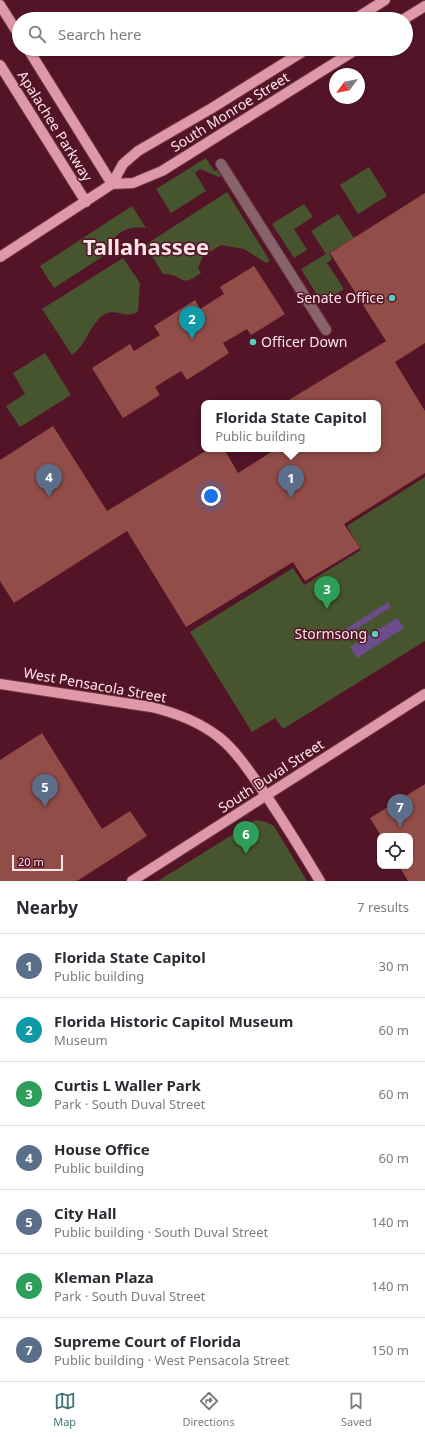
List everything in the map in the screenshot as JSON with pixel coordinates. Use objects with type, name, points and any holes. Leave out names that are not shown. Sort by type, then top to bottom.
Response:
[{"type":"main road","points":[[366,12],[385,0]]},
{"type":"main road","points":[[0,5],[12,24]]},
{"type":"main road","points":[[413,13],[425,6]]},
{"type":"main road","name":"Apalachee Parkway","points":[[32,56],[112,184]]},
{"type":"main road","name":"South Monroe Street","points":[[0,257],[112,184],[123,164],[133,154],[212,108],[296,56]]},
{"type":"main road","name":"South Monroe Street","points":[[112,184],[133,183],[162,171],[346,56]]},
{"type":"main road","name":"Apalachee Parkway","points":[[0,65],[86,202]]},
{"type":"main road","name":"West Pensacola Street","points":[[0,684],[143,705],[166,710],[191,719],[221,739],[245,765],[320,881]]},
{"type":"main road","name":"South Duval Street","points":[[132,881],[425,694]]},
{"type":"street","points":[[221,164],[326,330]]},
{"type":"green space","points":[[206,158],[214,171],[217,170],[221,176],[219,177],[200,169],[195,173],[206,191],[171,213],[156,189]]},
{"type":"green space","points":[[369,167],[387,196],[358,214],[340,185]]},
{"type":"green space","points":[[227,192],[270,261],[266,263],[244,249],[221,245],[203,256],[198,268],[201,273],[194,278],[184,281],[170,274],[163,274],[145,245]]},
{"type":"green space","points":[[304,204],[313,217],[294,229],[307,250],[294,258],[272,224]]},
{"type":"green space","points":[[132,206],[146,228],[134,228],[122,231],[114,239],[111,251],[54,288],[40,266]]},
{"type":"green space","points":[[338,214],[354,238],[329,253],[332,259],[327,263],[344,289],[322,303],[301,269],[326,254],[311,231]]},
{"type":"green space","points":[[123,258],[140,283],[138,311],[130,314],[113,312],[105,314],[95,323],[81,346],[72,355],[42,309]]},
{"type":"green space","points":[[45,353],[71,395],[20,427],[6,406],[25,394],[13,373]]},
{"type":"green space","points":[[425,477],[425,641],[283,729],[275,718],[252,732],[190,632],[293,568],[304,585],[361,550],[347,526]]},
{"type":"green space","points":[[256,820],[266,822],[274,826],[307,881],[158,881]]},
{"type":"shaded area","points":[[388,602],[391,607],[344,637],[341,632]]},
{"type":"shaded area","points":[[397,618],[404,628],[357,658],[350,647]]},
{"type":"building","points":[[425,193],[425,343],[395,362],[425,411],[425,473],[344,524],[360,548],[305,581],[293,562],[186,627],[127,531],[14,603],[0,581],[0,460],[53,426],[107,511],[204,452],[226,452],[238,473],[271,452],[381,452],[381,400],[289,400],[386,341],[330,253]]},
{"type":"building","points":[[254,266],[285,314],[251,335],[247,329],[223,343],[229,353],[187,380],[181,371],[155,387],[160,395],[123,418],[92,368],[130,344],[134,351],[160,335],[154,326],[195,300],[200,309],[224,294],[220,287]]},
{"type":"building","points":[[42,733],[102,829],[130,811],[147,836],[77,881],[0,881],[0,760]]},
{"type":"building","points":[[425,784],[425,881],[408,881],[401,869],[413,869],[413,833],[379,833],[370,818]]},
{"type":"place","name":"Senate Office","points":[[392,298]]},
{"type":"place","name":"Florida Historic Capitol Museum","points":[[192,339]]},
{"type":"place","name":"Officer Down","points":[[253,342]]},
{"type":"place","name":"House Office","points":[[49,497]]},
{"type":"place","name":"Florida State Capitol","points":[[291,498]]},
{"type":"place","name":"Curtis L Waller Park","points":[[327,609]]},
{"type":"place","name":"Stormsong","points":[[375,634]]},
{"type":"place","name":"City Hall","points":[[45,807]]},
{"type":"place","name":"Supreme Court of Florida","points":[[400,827]]},
{"type":"place","name":"Kleman Plaza","points":[[246,854]]},
{"type":"district","name":"Tallahassee","points":[[146,247]]}]
